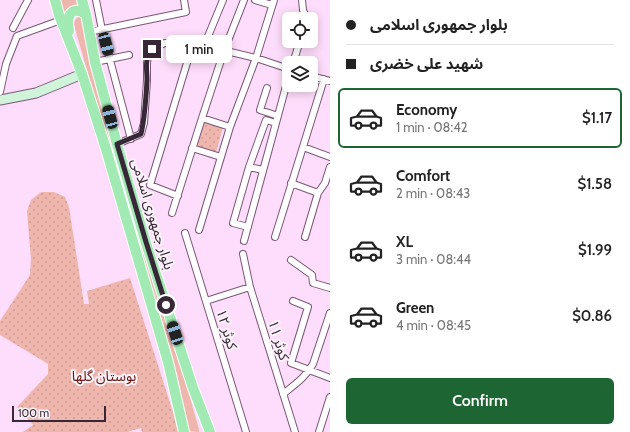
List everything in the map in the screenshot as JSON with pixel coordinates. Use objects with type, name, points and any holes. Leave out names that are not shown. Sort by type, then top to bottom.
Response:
[{"type":"main road","name":"بلوار جمهوری اسلامی","points":[[55,0],[61,20],[82,74],[108,157],[168,362],[184,430]]},
{"type":"main road","name":"بلوار جمهوری اسلامی","points":[[82,0],[86,14],[94,62],[146,242],[193,388],[210,432]]},
{"type":"main road","points":[[72,45],[67,25],[68,18],[72,12],[76,10],[82,11],[86,14]]},
{"type":"main road","points":[[193,388],[203,432]]},
{"type":"street","points":[[13,28],[28,0]]},
{"type":"street","points":[[96,0],[102,30],[131,139]]},
{"type":"street","points":[[89,32],[186,12],[184,0]]},
{"type":"street","points":[[204,46],[223,0]]},
{"type":"street","points":[[172,213],[224,50],[244,0]]},
{"type":"street","points":[[199,230],[230,126],[256,58],[273,3],[255,0]]},
{"type":"street","points":[[302,0],[304,12]]},
{"type":"street","points":[[0,92],[6,64],[18,36],[61,20]]},
{"type":"street","points":[[117,144],[141,134],[144,123],[148,55],[152,49],[165,43],[193,43],[256,58],[282,67]]},
{"type":"street","points":[[178,196],[150,185],[193,43]]},
{"type":"street","points":[[94,62],[129,55]]},
{"type":"street","points":[[0,100],[36,93],[82,74]]},
{"type":"street","points":[[275,237],[302,147],[327,80]]},
{"type":"street","points":[[267,88],[260,110],[278,116]]},
{"type":"street","points":[[244,241],[284,92]]},
{"type":"street","points":[[202,118],[230,126]]},
{"type":"street","points":[[248,227],[233,223],[249,167],[266,120],[276,123]]},
{"type":"street","points":[[302,147],[330,157]]},
{"type":"street","points":[[192,148],[221,157]]},
{"type":"street","points":[[249,167],[263,170]]},
{"type":"street","points":[[305,237],[318,193],[325,183],[330,167]]},
{"type":"street","points":[[292,183],[318,193]]},
{"type":"street","name":"کوثر ۱۲","points":[[185,233],[246,432]]},
{"type":"street","name":"کوثر ۱۱","points":[[243,254],[250,287],[294,432]]},
{"type":"street","points":[[291,260],[312,275],[313,283],[330,288]]},
{"type":"street","points":[[206,300],[250,287]]},
{"type":"street","points":[[293,302],[308,307],[291,363],[330,378]]},
{"type":"street","points":[[283,394],[295,385],[309,371],[313,364],[330,314]]},
{"type":"street","points":[[319,432],[330,397]]},
{"type":"green space","points":[[60,0],[78,0],[80,8],[77,6],[71,7],[65,19]]},
{"type":"green space","points":[[78,17],[83,18],[96,86],[181,365],[199,432],[188,431],[178,379],[165,330],[114,164],[76,32],[74,24]]},
{"type":"green space","points":[[204,121],[223,127],[216,153],[196,147]]},
{"type":"green space","name":"بوستان گلها","points":[[41,192],[54,192],[65,197],[69,207],[84,304],[89,304],[87,291],[130,278],[178,432],[142,432],[141,428],[127,432],[23,432],[33,425],[17,407],[48,374],[48,364],[0,335],[0,321],[30,275],[31,259],[27,211],[31,200]]},
{"type":"route","points":[[152,49],[148,55],[144,123],[141,134],[117,144],[166,305]]}]
